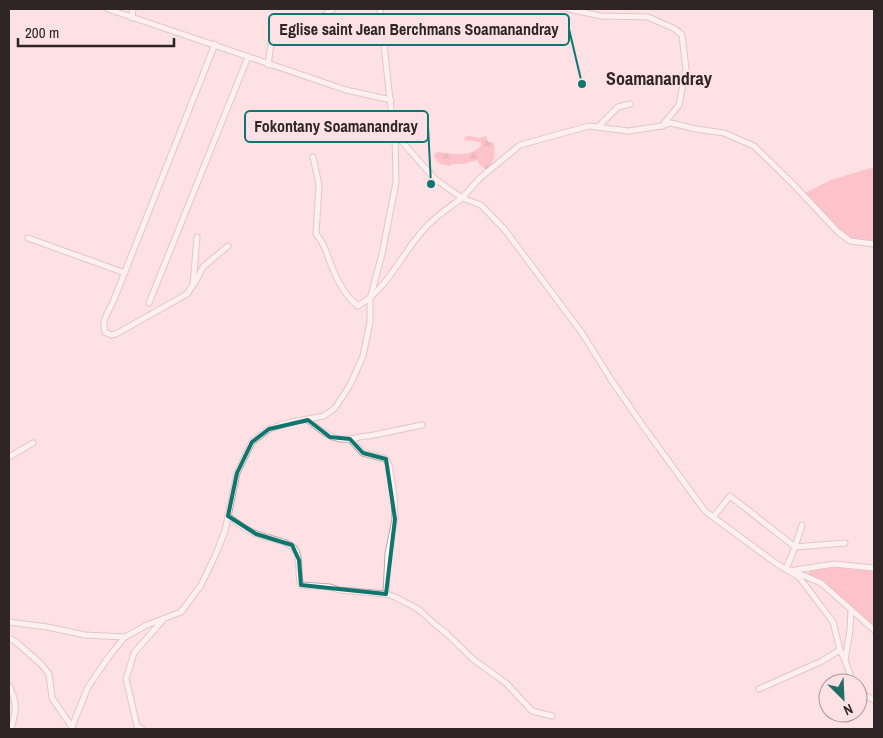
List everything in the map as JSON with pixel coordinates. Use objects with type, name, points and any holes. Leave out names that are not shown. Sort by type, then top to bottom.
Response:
[{"type":"street","points":[[108,9],[215,44],[268,65],[346,90],[391,100]]},
{"type":"street","points":[[132,18],[134,9]]},
{"type":"street","points":[[268,65],[272,37],[280,32],[295,29],[322,18],[334,9]]},
{"type":"street","points":[[72,728],[88,686],[125,637],[147,625],[162,621],[181,612],[201,585],[225,531],[238,473],[252,442],[269,430],[291,422],[324,416],[334,408],[350,385],[363,356],[370,322],[370,299],[382,254],[396,182],[395,134],[380,9]]},
{"type":"street","points":[[569,9],[601,16],[648,17],[675,29],[682,35],[686,69],[679,105],[662,126]]},
{"type":"street","points":[[610,15],[613,9]]},
{"type":"street","points":[[215,44],[103,326],[105,332],[111,335],[116,334],[188,294],[203,267],[228,246]]},
{"type":"street","points":[[149,303],[248,57]]},
{"type":"street","points":[[598,126],[618,107],[630,104]]},
{"type":"street","points":[[313,157],[319,185],[316,234],[322,240],[331,265],[350,300],[358,306],[370,299],[382,287],[426,226],[462,198],[480,178],[520,145],[589,126],[628,130],[662,126],[671,123],[724,133],[754,146],[807,198],[838,232],[850,241],[874,244]]},
{"type":"street","points":[[395,134],[435,179],[462,198],[481,205],[505,230],[582,333],[642,426],[706,511],[777,564],[799,577],[833,622],[840,650],[850,673]]},
{"type":"street","points":[[193,285],[197,237]]},
{"type":"street","points":[[28,238],[125,272]]},
{"type":"street","points":[[308,420],[330,437],[350,439],[361,435],[369,436],[422,425]]},
{"type":"street","points":[[350,439],[363,453],[386,459],[389,465],[394,494],[395,518],[388,554],[386,594]]},
{"type":"street","points":[[9,457],[33,442]]},
{"type":"street","points":[[714,516],[730,496],[795,547],[845,543]]},
{"type":"street","points":[[228,516],[256,534],[292,545],[297,552],[299,560],[298,576],[301,585],[386,594],[418,609],[474,660],[506,683],[532,711],[552,716]]},
{"type":"street","points":[[786,569],[802,525]]},
{"type":"street","points":[[786,569],[794,570],[834,564],[874,568]]},
{"type":"street","points":[[794,570],[821,583],[874,630]]},
{"type":"street","points":[[845,660],[851,610]]},
{"type":"street","points":[[142,729],[138,726],[126,679],[134,653],[162,621]]},
{"type":"street","points":[[9,622],[85,635],[125,637]]},
{"type":"street","points":[[9,638],[41,664],[49,674],[52,698],[72,728]]},
{"type":"street","points":[[759,689],[822,661],[840,650]]},
{"type":"street","points":[[9,686],[16,710],[11,729]]},
{"type":"highlighted area","points":[[308,420],[330,437],[350,439],[363,453],[386,459],[395,519],[386,594],[301,585],[299,560],[292,545],[256,534],[228,516],[237,473],[252,442],[269,429]]},
{"type":"green space","points":[[486,136],[488,142],[493,142],[494,158],[486,170],[478,163],[478,160],[463,164],[452,164],[451,166],[443,165],[436,161],[435,153],[462,154],[477,149],[481,142],[464,140],[465,137],[480,138]]},
{"type":"green space","points":[[874,167],[874,242],[853,239],[836,227],[805,193],[831,180]]},
{"type":"green space","points":[[833,566],[874,571],[874,627],[821,581],[807,574],[811,571]]},
{"type":"place","name":"Eglise saint Jean Berchmans Soamanandray","points":[[582,84]]},
{"type":"place","name":"Fokontany Soamanandray","points":[[431,184]]},
{"type":"district","name":"Soamanandray","points":[[659,79]]}]
